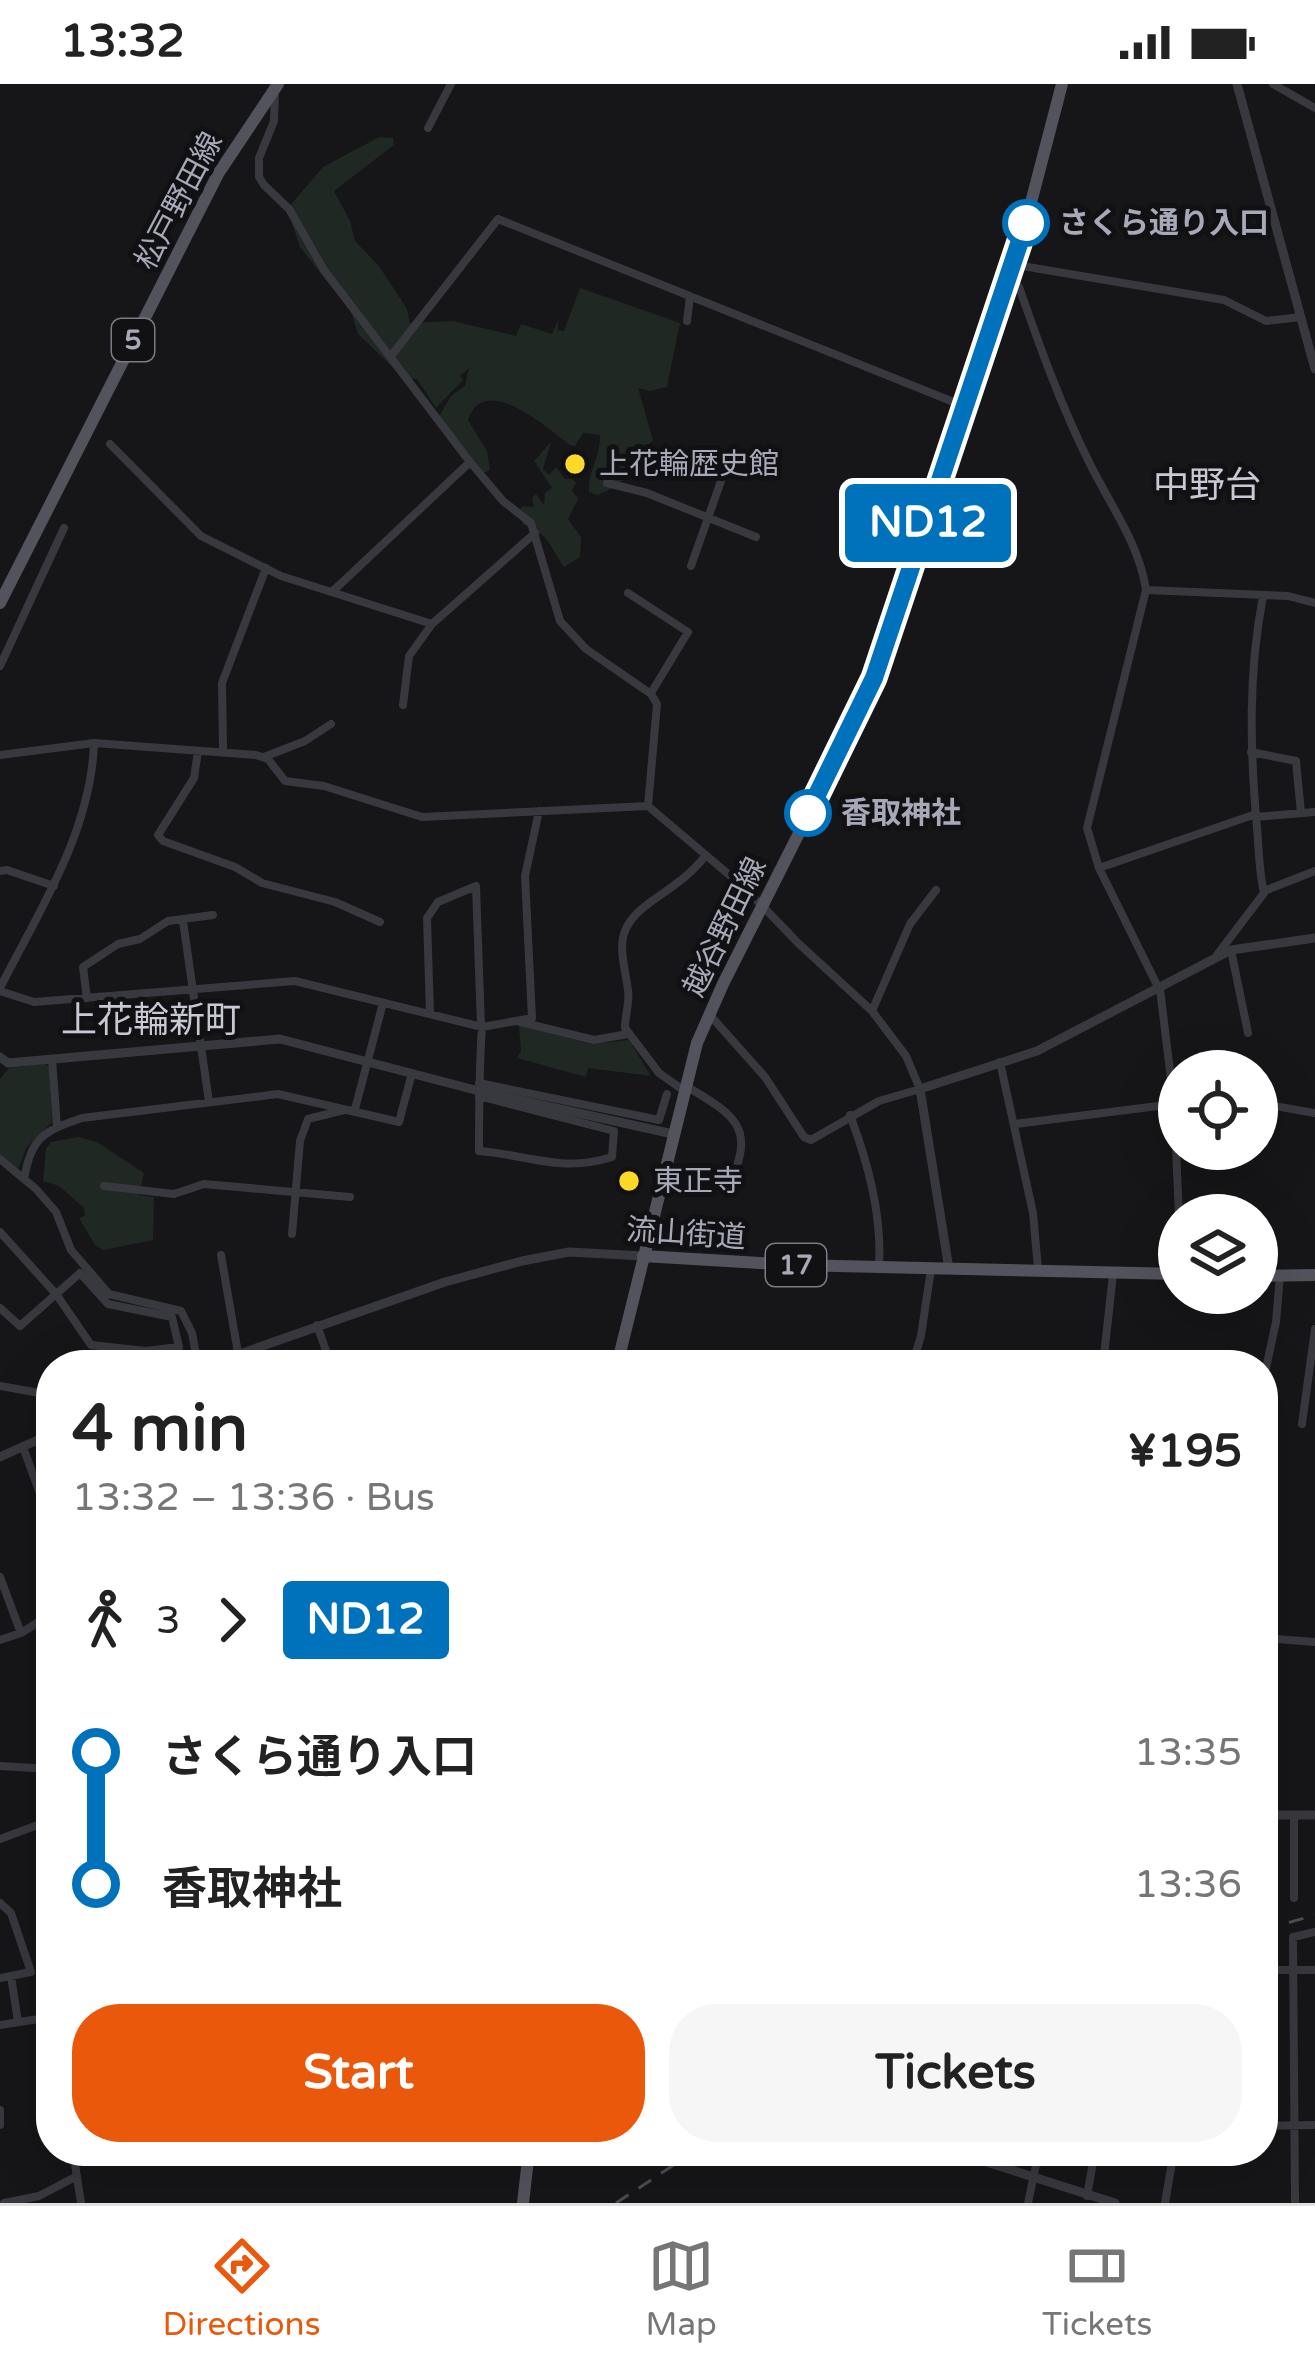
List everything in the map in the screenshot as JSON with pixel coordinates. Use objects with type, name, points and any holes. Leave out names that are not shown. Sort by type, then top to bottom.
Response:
[{"type":"main road","name":"越谷野田線","points":[[620,1350],[684,1087],[708,1013],[868,697],[1013,272],[1062,84]]},
{"type":"main road","name":"松戸野田線","points":[[0,603],[218,174],[276,85]]},
{"type":"main road","name":"流山街道","points":[[643,1256],[879,1268],[1158,1273]]},
{"type":"main road","points":[[1280,1276],[1314,1271]]},
{"type":"main road","points":[[523,2203],[527,2166]]},
{"type":"street","points":[[428,128],[451,84]]},
{"type":"street","points":[[1237,84],[1315,369]]},
{"type":"street","points":[[1273,84],[1315,107]]},
{"type":"street","points":[[276,85],[274,121],[259,158],[259,177],[290,209],[324,270],[470,462],[503,501],[531,523],[560,621],[586,649],[651,694],[657,704],[648,806]]},
{"type":"street","points":[[391,356],[498,219],[968,408]]},
{"type":"street","points":[[1168,1050],[1159,989],[1099,868],[1084,827],[1146,590],[1137,550],[1059,397],[1013,272],[1031,264],[1224,300],[1266,321],[1301,317]]},
{"type":"street","points":[[686,320],[690,296]]},
{"type":"street","points":[[110,444],[194,531],[266,568],[432,624]]},
{"type":"street","points":[[333,591],[470,462]]},
{"type":"street","points":[[691,566],[721,481]]},
{"type":"street","points":[[607,483],[647,493],[756,538]]},
{"type":"street","points":[[0,665],[64,529]]},
{"type":"street","points":[[403,705],[408,658],[432,624],[535,533]]},
{"type":"street","points":[[223,750],[222,683],[266,568]]},
{"type":"street","points":[[1146,590],[1288,596],[1315,603]]},
{"type":"street","points":[[628,593],[688,632],[651,694]]},
{"type":"street","points":[[1263,596],[1251,678],[1251,752],[1264,890]]},
{"type":"street","points":[[3,752],[94,743],[223,750],[264,757],[305,741],[331,724]]},
{"type":"street","points":[[94,743],[90,788],[54,886],[0,990],[34,1002],[295,981],[481,1026],[532,1018],[525,876],[538,811]]},
{"type":"street","points":[[198,751],[194,778],[158,835],[163,841],[236,867],[262,883],[335,902],[380,922]]},
{"type":"street","points":[[1251,752],[1296,761],[1301,813]]},
{"type":"street","points":[[264,757],[285,781],[325,786],[411,816],[648,806],[872,1011],[906,1056],[920,1089],[949,1269]]},
{"type":"street","points":[[1099,868],[1254,816],[1315,812]]},
{"type":"street","points":[[706,855],[683,881],[639,910],[623,934],[621,961],[629,993],[624,1021],[628,1034],[658,1073],[733,1117],[740,1127],[742,1157],[732,1179]]},
{"type":"street","points":[[0,871],[54,886]]},
{"type":"street","points":[[1216,956],[1264,890],[1315,871]]},
{"type":"street","points":[[2,1064],[280,1039],[479,1090],[614,1131],[612,1157],[574,1166],[479,1151],[479,1090],[481,1026],[476,886],[438,902],[427,918],[430,1014]]},
{"type":"street","points":[[872,1011],[910,924],[936,890]]},
{"type":"street","points":[[86,998],[83,967],[168,921],[212,915]]},
{"type":"street","points":[[183,921],[209,1102]]},
{"type":"street","points":[[708,1013],[765,1077],[804,1137],[811,1140],[879,1101],[1037,1051],[1216,956],[1315,938]]},
{"type":"street","points":[[1231,950],[1248,1033]]},
{"type":"street","points":[[351,1109],[383,1003]]},
{"type":"street","points":[[518,1021],[594,1040],[628,1034]]},
{"type":"street","points":[[52,1059],[57,1127]]},
{"type":"street","points":[[1000,1062],[1033,1213],[1038,1269]]},
{"type":"street","points":[[24,1179],[29,1150],[57,1127],[82,1118],[278,1094],[399,1122],[412,1072]]},
{"type":"street","points":[[479,1090],[659,1120],[667,1094]]},
{"type":"street","points":[[479,1090],[673,1134]]},
{"type":"street","points":[[1015,1124],[1158,1106]]},
{"type":"street","points":[[1278,1107],[1315,1113]]},
{"type":"street","points":[[292,1234],[300,1141],[308,1119],[351,1109]]},
{"type":"street","points":[[850,1115],[867,1160],[880,1242],[879,1268]]},
{"type":"street","points":[[0,1160],[56,1212],[71,1250],[108,1304],[172,1318],[179,1347],[159,1350]]},
{"type":"street","points":[[104,1186],[174,1194],[204,1184],[350,1197]]},
{"type":"street","points":[[0,1232],[56,1294],[91,1345],[130,1350]]},
{"type":"street","name":"流山街道","points":[[254,1350],[445,1282],[546,1256],[586,1251],[643,1256]]},
{"type":"street","points":[[221,1255],[233,1350]]},
{"type":"street","points":[[917,1350],[931,1269]]},
{"type":"street","points":[[0,1308],[20,1326],[83,1270]]},
{"type":"street","points":[[83,1270],[113,1297],[181,1311],[195,1350]]},
{"type":"street","points":[[1105,1350],[1114,1272]]},
{"type":"street","points":[[1270,1350],[1280,1276]]},
{"type":"street","points":[[317,1325],[326,1350]]},
{"type":"street","points":[[1302,1424],[1315,1329]]},
{"type":"street","points":[[0,1386],[36,1392]]},
{"type":"street","points":[[0,1457],[36,1441]]},
{"type":"street","points":[[23,1447],[36,1483]]},
{"type":"street","points":[[0,1577],[21,1634]]},
{"type":"street","points":[[0,1640],[36,1624]]},
{"type":"street","points":[[1278,1639],[1315,1642]]},
{"type":"street","points":[[0,1766],[36,1768]]},
{"type":"street","points":[[1278,1815],[1315,1815]]},
{"type":"street","points":[[1294,1815],[1294,1898]]},
{"type":"street","points":[[0,1839],[36,1826]]},
{"type":"street","points":[[0,1903],[11,1912],[31,1972],[6,1977],[18,2022]]},
{"type":"street","points":[[1295,2203],[1293,1937],[1315,1932]]},
{"type":"street","points":[[1278,1970],[1315,1970]]},
{"type":"street","points":[[0,2025],[36,2020]]},
{"type":"street","points":[[0,2110],[0,2125]]},
{"type":"street","points":[[1278,2126],[1315,2125]]},
{"type":"street","points":[[75,2166],[81,2203]]},
{"type":"street","points":[[994,2166],[1112,2203]]},
{"type":"street","points":[[1028,2203],[1036,2166]]},
{"type":"street","points":[[1087,2196],[1092,2166]]},
{"type":"street","points":[[1165,2203],[1171,2166]]},
{"type":"street","points":[[4,2203],[39,2196],[77,2176]]},
{"type":"shaded area","points":[[379,137],[393,138],[394,145],[334,191],[355,241],[379,266],[407,309],[410,323],[453,321],[516,336],[521,324],[552,334],[558,320],[558,330],[564,331],[580,288],[680,323],[667,387],[638,388],[653,440],[617,485],[597,495],[589,492],[600,435],[583,433],[575,446],[570,445],[533,417],[502,402],[476,406],[468,420],[487,451],[490,470],[483,473],[439,416],[452,395],[465,386],[469,368],[436,408],[417,379],[405,379],[358,334],[351,312],[300,247],[287,209],[323,167]]},
{"type":"shaded area","points":[[551,442],[543,469],[549,475],[556,467],[565,479],[572,479],[578,499],[568,519],[581,537],[580,557],[564,567],[545,537],[524,525],[518,514],[522,506],[534,507],[536,494],[544,505],[545,493],[552,488],[534,461]]},
{"type":"shaded area","points":[[519,1026],[592,1044],[629,1040],[651,1076],[588,1068],[586,1077],[517,1058]]},
{"type":"shaded area","points":[[49,1067],[52,1122],[26,1148],[18,1170],[0,1155],[0,1079],[9,1068]]},
{"type":"shaded area","points":[[79,1137],[97,1142],[144,1173],[139,1195],[154,1197],[153,1240],[103,1250],[79,1218],[85,1216],[84,1208],[59,1186],[43,1181],[51,1142]]},
{"type":"railway","points":[[1278,1926],[1315,1915]]},
{"type":"railway","points":[[616,2203],[672,2166]]},
{"type":"bus line","name":"ND12","points":[[808,813],[874,678],[1026,223]]},
{"type":"place","name":"さくら通り入口","points":[[1026,223]]},
{"type":"place","name":"上花輪歴史館","points":[[575,464]]},
{"type":"place","name":"香取神社","points":[[808,813]]},
{"type":"place","name":"東正寺","points":[[629,1181]]},
{"type":"district","name":"中野台","points":[[1207,485]]},
{"type":"district","name":"上花輪新町","points":[[151,1020]]}]
